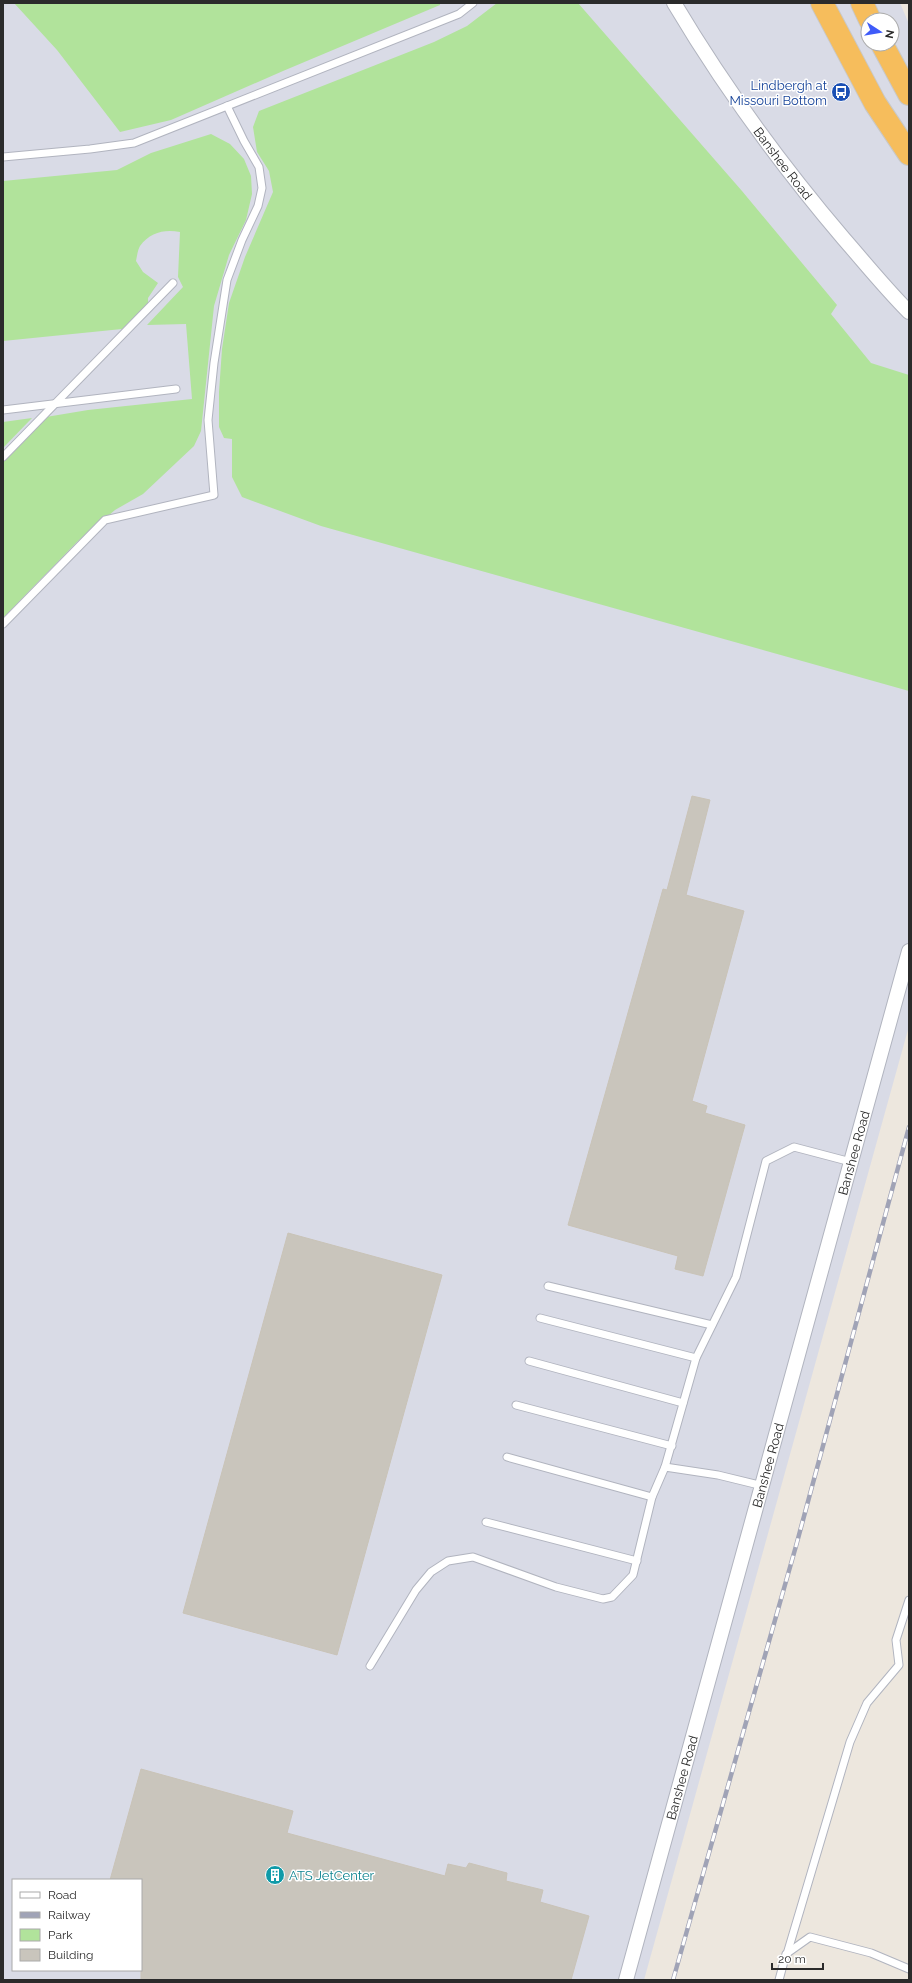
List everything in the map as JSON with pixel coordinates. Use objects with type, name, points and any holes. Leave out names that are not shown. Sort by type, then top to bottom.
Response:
[{"type":"highway","points":[[822,3],[875,103],[909,154]]},
{"type":"highway","points":[[886,52],[909,94]]},
{"type":"street","name":"Banshee Road","points":[[674,3],[702,50],[769,146],[807,196],[909,312]]},
{"type":"street","name":"Banshee Road","points":[[626,1980],[909,951]]},
{"type":"lane","points":[[3,157],[90,149],[134,143],[459,14],[473,3]]},
{"type":"lane","points":[[3,624],[105,520],[214,495],[208,420],[215,355],[227,280],[242,240],[258,206],[262,188],[259,167],[244,141],[227,106]]},
{"type":"lane","points":[[3,458],[173,283]]},
{"type":"lane","points":[[3,410],[176,389]]},
{"type":"lane","points":[[370,1666],[416,1590],[431,1572],[448,1561],[473,1557],[556,1587],[603,1599],[612,1597],[620,1591],[632,1575],[637,1561],[652,1497],[665,1468],[672,1446],[696,1358],[736,1277],[766,1161],[794,1147],[851,1162]]},
{"type":"lane","points":[[548,1286],[712,1325]]},
{"type":"lane","points":[[540,1318],[696,1358]]},
{"type":"lane","points":[[529,1362],[683,1403]]},
{"type":"lane","points":[[516,1405],[672,1446]]},
{"type":"lane","points":[[507,1458],[652,1497]]},
{"type":"lane","points":[[665,1468],[718,1475],[763,1486]]},
{"type":"lane","points":[[486,1522],[637,1561]]},
{"type":"lane","points":[[779,1980],[850,1742],[867,1703],[899,1665],[896,1640],[909,1600]]},
{"type":"lane","points":[[787,1954],[810,1937],[871,1953],[909,1969]]},
{"type":"shaded area","points":[[3,3],[900,3],[909,24],[909,1026],[644,1980],[3,1980]]},
{"type":"green space","points":[[14,3],[440,3],[440,5],[171,120],[120,132],[57,50]]},
{"type":"green space","points":[[497,3],[578,3],[742,191],[837,305],[831,314],[871,363],[909,375],[909,691],[321,526],[242,497],[232,477],[232,439],[224,438],[219,427],[219,392],[222,349],[229,303],[245,257],[273,192],[269,171],[257,152],[253,127],[259,111],[434,42],[467,26]]},
{"type":"green space","points":[[211,134],[230,144],[244,159],[251,176],[252,194],[246,220],[229,255],[214,306],[201,431],[194,446],[143,494],[115,510],[77,542],[3,618],[3,461],[46,417],[88,410],[192,399],[186,324],[147,325],[183,287],[178,277],[180,232],[163,231],[148,237],[140,246],[136,261],[143,272],[158,283],[148,298],[148,304],[122,329],[3,341],[3,181],[117,170],[151,153]]},
{"type":"green space","points":[[32,418],[3,448],[3,422]]},
{"type":"building","points":[[692,796],[710,800],[686,895],[744,911],[692,1101],[707,1106],[705,1113],[745,1125],[703,1276],[675,1269],[678,1256],[568,1225],[663,889],[667,890]]},
{"type":"building","points":[[288,1233],[442,1275],[337,1655],[183,1613]]},
{"type":"building","name":"ATS JetCenter","points":[[141,1769],[293,1811],[287,1833],[445,1876],[448,1864],[466,1868],[469,1863],[507,1873],[506,1881],[543,1890],[540,1902],[589,1916],[571,1980],[141,1980],[142,1879],[110,1879]]},
{"type":"railway","points":[[673,1980],[796,1546],[909,1127]]},
{"type":"place","name":"Lindbergh at Missouri Bottom","points":[[841,92]]},
{"type":"place","name":"ATS JetCenter","points":[[275,1875]]}]
